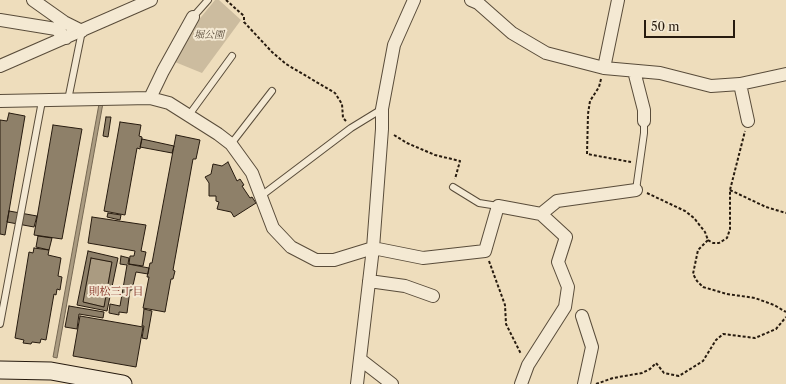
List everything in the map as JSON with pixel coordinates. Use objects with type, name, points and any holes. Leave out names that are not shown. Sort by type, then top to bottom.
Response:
[{"type":"street","points":[[33,0],[64,22],[82,31]]},
{"type":"street","points":[[0,66],[151,0]]},
{"type":"street","points":[[358,384],[373,248],[382,129],[382,109],[394,44],[414,0]]},
{"type":"street","points":[[471,0],[478,3],[512,33],[546,54],[604,68],[660,73],[711,86],[740,84],[786,74]]},
{"type":"street","points":[[604,68],[618,0]]},
{"type":"street","points":[[150,98],[163,71],[194,17]]},
{"type":"street","points":[[0,20],[56,30],[66,38]]},
{"type":"street","points":[[634,70],[644,110],[644,121]]},
{"type":"street","points":[[740,84],[748,121]]},
{"type":"street","points":[[0,101],[42,102],[150,98],[169,103],[231,144],[252,173],[273,228],[291,246],[316,260],[334,260],[373,248],[423,258],[485,251],[498,206],[541,214],[566,237],[558,262],[568,287],[565,307],[528,365],[521,384]]},
{"type":"street","points":[[541,214],[557,201],[636,190]]},
{"type":"street","points":[[369,281],[405,286],[433,296]]},
{"type":"street","points":[[582,316],[592,347],[584,384]]},
{"type":"street","points":[[361,360],[392,384]]},
{"type":"street","points":[[0,370],[51,371],[123,384]]},
{"type":"lane","points":[[194,17],[208,0]]},
{"type":"lane","points":[[68,100],[82,31]]},
{"type":"lane","points":[[189,115],[232,56]]},
{"type":"lane","points":[[231,144],[272,91]]},
{"type":"lane","points":[[0,324],[42,102]]},
{"type":"lane","points":[[261,196],[351,128],[382,109]]},
{"type":"lane","points":[[636,190],[644,121]]},
{"type":"lane","points":[[453,187],[479,203],[498,206]]},
{"type":"path","points":[[226,0],[244,16],[244,22],[272,52],[286,64],[335,93],[342,104],[343,118],[351,128]]},
{"type":"path","points":[[599,87],[590,101],[588,114],[587,154],[640,163]]},
{"type":"path","points":[[636,190],[685,211],[694,218],[705,232],[708,240],[713,244],[720,243],[727,238],[730,229],[730,190],[748,121]]},
{"type":"path","points":[[382,129],[407,143],[436,155],[460,161],[453,187]]},
{"type":"path","points":[[730,190],[766,207],[786,213]]},
{"type":"path","points":[[708,240],[698,250],[693,274],[703,287],[727,294],[754,298],[774,305],[786,312]]},
{"type":"path","points":[[485,251],[505,305],[506,324],[528,365]]},
{"type":"path","points":[[596,384],[613,378],[642,373],[650,369],[656,363],[664,373],[679,376],[703,361],[716,340],[723,334],[755,338],[776,329],[786,317]]},
{"type":"green space","name":"堀公園","points":[[215,0],[219,0],[241,20],[202,73],[175,62],[197,22]]},
{"type":"shaded area","points":[[103,103],[57,358],[53,357],[99,104]]},
{"type":"shaded area","points":[[91,258],[112,262],[104,307],[83,302]]},
{"type":"building","points":[[9,113],[25,116],[5,235],[0,234],[0,120],[7,121]]},
{"type":"building","points":[[106,117],[111,117],[108,137],[103,136]]},
{"type":"building","points":[[120,122],[141,125],[139,136],[142,137],[140,149],[137,148],[125,215],[104,211]]},
{"type":"building","points":[[53,125],[82,129],[62,239],[34,235]]},
{"type":"building","points":[[176,135],[200,140],[196,159],[193,159],[173,270],[175,271],[173,279],[171,279],[165,312],[143,308],[149,277],[147,277],[150,263],[152,263]]},
{"type":"building","points":[[142,139],[174,146],[172,153],[140,147]]},
{"type":"building","points":[[228,162],[237,181],[240,179],[244,185],[242,186],[250,198],[252,197],[256,203],[234,217],[231,212],[217,209],[219,202],[216,201],[216,196],[209,196],[209,183],[205,177],[211,174],[213,164],[222,166]]},
{"type":"building","points":[[9,211],[37,216],[34,227],[7,222]]},
{"type":"building","points":[[108,213],[121,215],[120,220],[107,217]]},
{"type":"building","points":[[92,217],[146,225],[141,251],[146,252],[143,266],[129,264],[130,256],[134,256],[135,251],[88,243]]},
{"type":"building","points":[[38,236],[52,238],[49,250],[36,247]]},
{"type":"building","points":[[34,248],[49,250],[48,255],[61,258],[58,276],[62,277],[60,290],[57,289],[56,295],[54,294],[46,340],[41,339],[40,343],[32,342],[31,344],[23,343],[24,340],[15,338],[29,252],[33,253]]},
{"type":"building","points":[[88,251],[118,258],[107,311],[77,305]],"holes":[[[91,258],[112,262],[104,307],[83,302]]]},
{"type":"building","points":[[121,256],[129,258],[128,264],[149,268],[148,274],[136,272],[132,290],[130,290],[127,313],[119,312],[119,315],[109,313],[110,304],[120,306],[127,265],[120,264]]},
{"type":"building","points":[[69,306],[104,312],[103,318],[79,314],[77,329],[65,327]]},
{"type":"building","points":[[144,309],[152,311],[147,339],[142,338]]},
{"type":"building","points":[[80,316],[143,327],[136,367],[73,356]]},
{"type":"district","name":"則松三丁目","points":[[116,292]]}]
